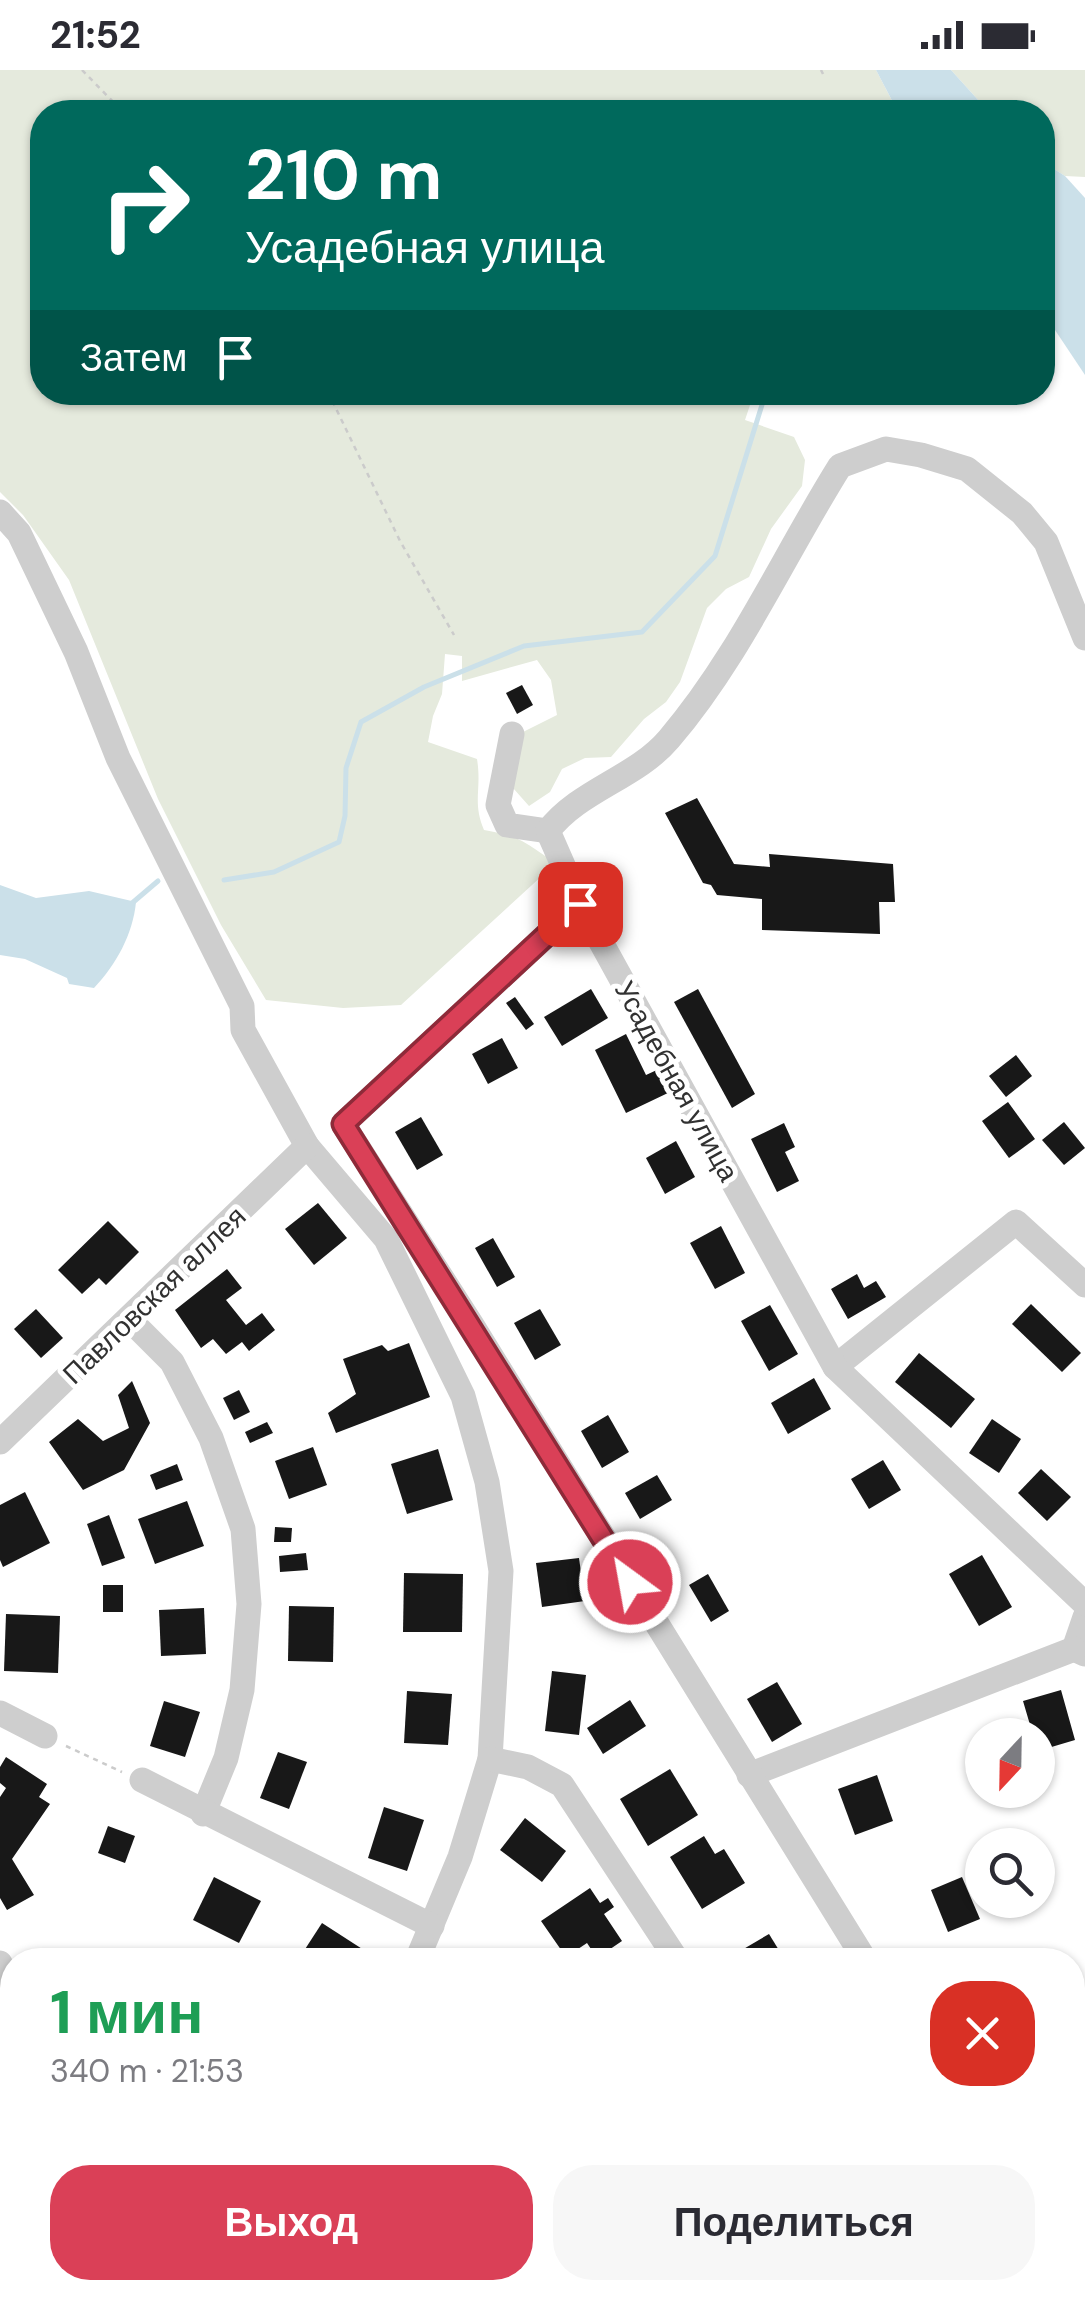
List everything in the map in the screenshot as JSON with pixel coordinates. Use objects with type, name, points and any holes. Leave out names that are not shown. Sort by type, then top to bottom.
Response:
[{"type":"street","points":[[512,734],[498,805],[507,826],[548,831],[564,810],[667,742],[732,653],[840,466],[886,449],[967,469],[1022,512],[1046,542],[1085,638]]},
{"type":"street","points":[[0,512],[20,532],[76,652],[118,758],[242,1006],[243,1030],[307,1146],[386,1240],[463,1396],[487,1482],[501,1571],[490,1759],[460,1857],[422,1948]]},
{"type":"street","name":"Усадебная улица","points":[[548,831],[580,904],[834,1367],[1085,1604]]},
{"type":"street","points":[[580,904],[343,1124],[857,1948]]},
{"type":"street","name":"Павловская аллея","points":[[0,1442],[307,1146]]},
{"type":"street","points":[[834,1367],[1016,1222],[1085,1285]]},
{"type":"street","points":[[130,1320],[172,1362],[211,1438],[242,1529],[248,1604],[242,1690],[226,1758],[204,1814]]},
{"type":"street","points":[[749,1775],[1079,1652],[1085,1617]]},
{"type":"street","points":[[0,1713],[44,1736]]},
{"type":"street","points":[[490,1759],[528,1767],[562,1785],[670,1948]]},
{"type":"street","points":[[142,1780],[432,1926]]},
{"type":"path","points":[[82,70],[111,100]]},
{"type":"path","points":[[334,405],[400,541],[454,635]]},
{"type":"path","points":[[44,1736],[142,1780]]},
{"type":"shaded area","points":[[0,70],[876,70],[892,100],[30,100],[30,405],[750,405],[745,420],[794,437],[805,460],[802,486],[771,529],[749,577],[726,589],[707,608],[680,682],[666,702],[644,719],[611,757],[585,758],[562,769],[550,792],[529,806],[513,788],[523,732],[557,715],[551,680],[537,660],[462,681],[462,656],[445,654],[442,694],[428,742],[477,759],[479,811],[484,830],[516,838],[556,863],[401,1005],[343,1008],[266,1000],[221,925],[158,799],[69,580],[23,515],[0,492]]},
{"type":"shaded area","points":[[951,70],[1085,70],[1085,177],[1065,176],[1055,170],[1055,100],[978,100]]},
{"type":"water","points":[[876,70],[951,70],[978,100],[892,100]]},
{"type":"water","points":[[1055,170],[1085,198],[1085,375],[1055,330]]},
{"type":"water","points":[[0,885],[36,898],[89,891],[136,902],[122,948],[94,988],[69,984],[67,978],[25,959],[0,955]]},
{"type":"building","points":[[522,685],[533,705],[517,714],[506,693]]},
{"type":"building","points":[[697,798],[734,864],[770,867],[769,854],[893,864],[895,902],[879,902],[880,934],[762,930],[762,899],[717,895],[711,885],[703,883],[665,813]]},
{"type":"building","points":[[591,989],[608,1018],[562,1046],[544,1017]]},
{"type":"building","points":[[698,989],[755,1094],[732,1108],[674,1002]]},
{"type":"building","points":[[515,997],[534,1024],[526,1030],[506,1003]]},
{"type":"building","points":[[626,1034],[646,1075],[659,1069],[670,1092],[626,1113],[595,1050]]},
{"type":"building","points":[[502,1038],[518,1068],[488,1084],[472,1054]]},
{"type":"building","points":[[1016,1055],[1032,1076],[1006,1097],[989,1076]]},
{"type":"building","points":[[1008,1102],[1035,1139],[1009,1158],[982,1121]]},
{"type":"building","points":[[421,1117],[443,1155],[417,1170],[395,1132]]},
{"type":"building","points":[[1064,1122],[1085,1148],[1064,1165],[1042,1140]]},
{"type":"building","points":[[784,1123],[795,1147],[785,1152],[799,1181],[777,1192],[751,1139]]},
{"type":"building","points":[[676,1141],[695,1177],[665,1194],[646,1158]]},
{"type":"building","points":[[318,1203],[347,1238],[314,1265],[285,1229]]},
{"type":"building","points":[[108,1221],[139,1252],[106,1285],[99,1278],[82,1294],[58,1270]]},
{"type":"building","points":[[721,1226],[745,1273],[715,1289],[690,1243]]},
{"type":"building","points":[[493,1238],[515,1277],[497,1287],[475,1248]]},
{"type":"building","points":[[227,1269],[242,1288],[226,1300],[246,1325],[262,1313],[275,1330],[249,1351],[242,1342],[226,1354],[213,1339],[201,1348],[175,1310]]},
{"type":"building","points":[[857,1274],[864,1288],[876,1281],[886,1297],[848,1319],[831,1289]]},
{"type":"building","points":[[1031,1304],[1081,1353],[1062,1372],[1012,1324]]},
{"type":"building","points":[[770,1305],[798,1354],[769,1371],[741,1321]]},
{"type":"building","points":[[36,1309],[63,1338],[41,1358],[14,1329]]},
{"type":"building","points":[[540,1309],[561,1345],[535,1360],[514,1323]]},
{"type":"building","points":[[409,1343],[430,1397],[336,1433],[328,1413],[356,1394],[343,1359],[382,1345],[388,1351]]},
{"type":"building","points":[[919,1353],[975,1399],[951,1428],[895,1382]]},
{"type":"building","points":[[814,1378],[831,1409],[788,1434],[771,1403]]},
{"type":"building","points":[[132,1381],[150,1423],[124,1470],[83,1490],[49,1442],[78,1419],[103,1441],[129,1428],[118,1395]]},
{"type":"building","points":[[239,1390],[250,1412],[234,1420],[223,1398]]},
{"type":"building","points":[[608,1415],[629,1452],[602,1468],[581,1431]]},
{"type":"building","points":[[992,1419],[1021,1439],[999,1473],[969,1453]]},
{"type":"building","points":[[267,1422],[273,1433],[250,1443],[245,1432]]},
{"type":"building","points":[[313,1447],[327,1485],[289,1499],[275,1461]]},
{"type":"building","points":[[438,1449],[453,1500],[407,1514],[391,1464]]},
{"type":"building","points":[[883,1460],[901,1490],[869,1509],[851,1479]]},
{"type":"building","points":[[177,1464],[183,1480],[156,1490],[150,1475]]},
{"type":"building","points":[[1041,1469],[1071,1497],[1047,1521],[1018,1493]]},
{"type":"building","points":[[657,1475],[672,1500],[640,1519],[625,1493]]},
{"type":"building","points":[[25,1492],[50,1543],[3,1567],[0,1505]]},
{"type":"building","points":[[187,1501],[204,1546],[155,1564],[138,1519]]},
{"type":"building","points":[[109,1515],[125,1558],[102,1566],[87,1524]]},
{"type":"building","points":[[275,1527],[292,1528],[291,1542],[274,1542]]},
{"type":"building","points":[[306,1553],[308,1570],[280,1572],[279,1556]]},
{"type":"building","points":[[982,1555],[1012,1607],[979,1626],[949,1574]]},
{"type":"building","points":[[579,1558],[585,1601],[542,1607],[536,1563]]},
{"type":"building","points":[[404,1573],[463,1574],[462,1632],[403,1632]]},
{"type":"building","points":[[708,1574],[729,1611],[711,1622],[689,1585]]},
{"type":"building","points":[[103,1585],[123,1585],[123,1612],[103,1612]]},
{"type":"building","points":[[289,1606],[334,1607],[333,1662],[288,1661]]},
{"type":"building","points":[[204,1608],[206,1654],[161,1656],[159,1610]]},
{"type":"building","points":[[6,1614],[60,1616],[58,1673],[4,1671]]},
{"type":"building","points":[[552,1671],[586,1675],[579,1735],[545,1731]]},
{"type":"building","points":[[777,1682],[802,1724],[772,1742],[747,1699]]},
{"type":"building","points":[[1061,1690],[1075,1740],[1055,1746],[1055,1718],[1028,1718],[1023,1701]]},
{"type":"building","points":[[407,1691],[452,1694],[448,1745],[404,1743]]},
{"type":"building","points":[[630,1700],[646,1726],[603,1754],[587,1728]]},
{"type":"building","points":[[164,1701],[200,1712],[185,1757],[150,1746]]},
{"type":"building","points":[[278,1752],[307,1762],[289,1809],[260,1798]]},
{"type":"building","points":[[6,1757],[47,1784],[39,1797],[50,1804],[12,1859],[34,1895],[7,1910],[0,1898],[0,1797],[6,1788],[0,1783],[0,1767]]},
{"type":"building","points":[[670,1769],[698,1815],[648,1846],[620,1799]]},
{"type":"building","points":[[877,1775],[893,1821],[855,1835],[838,1789]]},
{"type":"building","points":[[384,1807],[424,1820],[407,1871],[368,1858]]},
{"type":"building","points":[[525,1818],[566,1851],[542,1882],[500,1850]]},
{"type":"building","points":[[108,1826],[135,1836],[125,1863],[98,1853]]},
{"type":"building","points":[[704,1836],[715,1854],[724,1849],[745,1883],[702,1909],[670,1857]]},
{"type":"building","points":[[214,1877],[261,1901],[239,1943],[193,1920]]},
{"type":"building","points":[[962,1877],[965,1918],[980,1919],[948,1932],[931,1890]]},
{"type":"building","points":[[590,1888],[600,1903],[608,1898],[614,1907],[604,1914],[622,1941],[612,1948],[590,1948],[587,1943],[580,1948],[560,1948],[541,1921]]},
{"type":"building","points":[[322,1923],[361,1948],[306,1948]]},
{"type":"building","points":[[769,1934],[778,1948],[745,1948]]},
{"type":"waterway","points":[[224,880],[274,872],[339,842],[345,816],[346,768],[361,722],[424,687],[524,646],[642,632],[715,556],[762,405]]},
{"type":"waterway","points":[[131,904],[158,881]]},
{"type":"route","points":[[580,904],[343,1124],[630,1582]]}]
